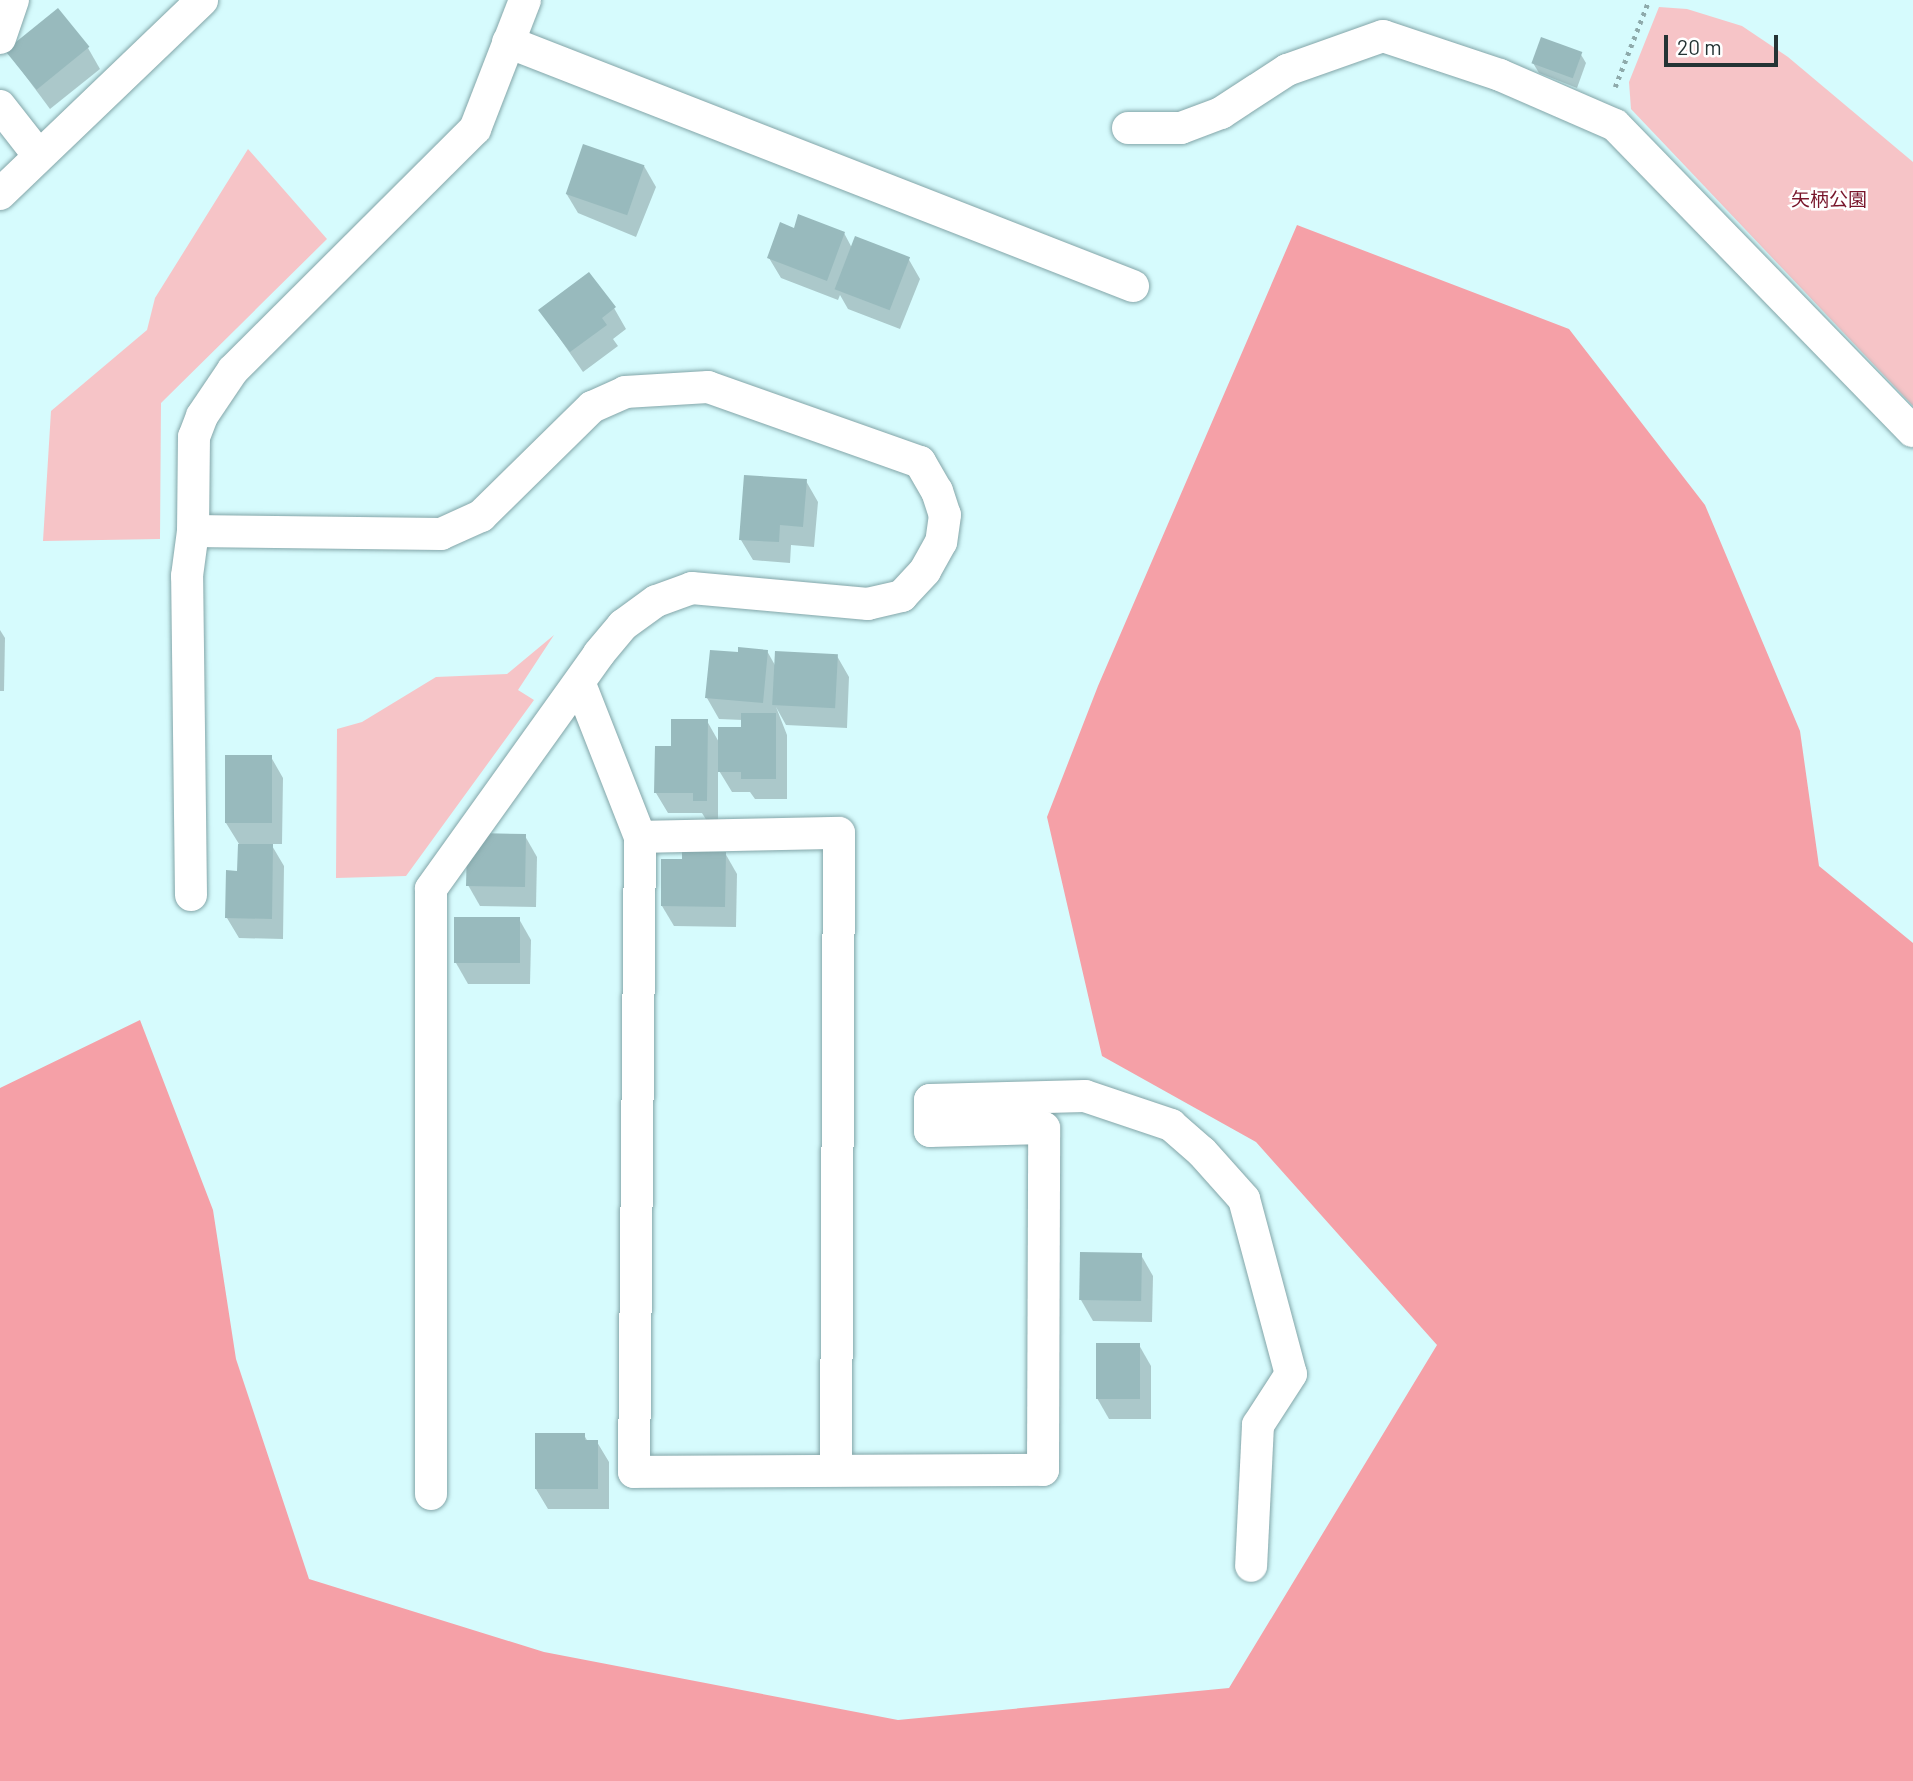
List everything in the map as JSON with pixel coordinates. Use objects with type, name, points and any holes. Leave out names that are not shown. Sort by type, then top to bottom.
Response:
[{"type":"street","points":[[0,38],[13,0]]},
{"type":"street","points":[[0,194],[202,0]]},
{"type":"street","points":[[191,895],[187,576],[193,531],[194,437],[202,416],[233,370],[475,129],[525,0]]},
{"type":"street","points":[[1128,128],[1181,128],[1221,113],[1287,70],[1383,36],[1500,75],[1615,125],[1913,431]]},
{"type":"street","points":[[508,42],[1133,286]]},
{"type":"street","points":[[0,106],[39,156]]},
{"type":"street","points":[[193,531],[441,534],[481,516],[592,407],[625,392],[660,388],[708,387],[920,462],[937,491],[945,515],[942,542],[925,572],[902,596],[868,604],[692,588],[656,601],[623,625],[431,889],[431,1494]]},
{"type":"street","points":[[580,684],[640,837],[634,1472],[1043,1470],[1044,1128],[930,1131],[930,1100],[1085,1096],[1171,1125],[1202,1152],[1244,1199],[1291,1374],[1258,1425],[1251,1566]]},
{"type":"street","points":[[640,837],[839,833],[836,1470]]},
{"type":"path","points":[[1603,120],[1649,0]]},
{"type":"green space","name":"矢柄公園","points":[[1659,7],[1687,9],[1742,26],[1788,57],[1913,162],[1913,406],[1631,109],[1629,82]]},
{"type":"green space","points":[[248,149],[327,239],[161,403],[160,539],[43,541],[51,411],[147,330],[155,298]]},
{"type":"green space","points":[[554,635],[518,690],[534,700],[406,876],[336,878],[337,729],[362,722],[436,677],[507,674]]},
{"type":"shaded area","points":[[1297,225],[1569,329],[1705,505],[1800,731],[1819,866],[1913,943],[1913,1781],[0,1781],[0,1088],[140,1020],[213,1210],[236,1359],[309,1579],[544,1652],[898,1720],[1229,1688],[1437,1345],[1256,1142],[1102,1056],[1047,817],[1098,686]]},
{"type":"building","points":[[58,8],[89,47],[37,90],[5,51]]},
{"type":"building","points":[[1541,37],[1582,52],[1573,78],[1531,63]]},
{"type":"building","points":[[583,144],[644,165],[627,215],[566,194]]},
{"type":"building","points":[[798,214],[845,232],[827,281],[767,258],[780,222],[794,228]]},
{"type":"building","points":[[855,236],[910,257],[890,310],[835,289]]},
{"type":"building","points":[[589,272],[616,307],[602,318],[607,325],[570,352],[538,310]]},
{"type":"building","points":[[744,475],[807,479],[803,527],[780,525],[779,542],[739,540]]},
{"type":"building","points":[[738,647],[768,650],[763,703],[705,698],[710,650],[738,652]]},
{"type":"building","points":[[775,651],[838,654],[835,708],[772,705]]},
{"type":"building","points":[[741,713],[776,713],[776,779],[741,779],[741,772],[718,772],[718,727],[741,727]]},
{"type":"building","points":[[671,719],[708,719],[707,801],[693,801],[693,793],[654,793],[655,746],[671,746]]},
{"type":"building","points":[[225,755],[272,755],[272,823],[225,823]]},
{"type":"building","points":[[477,833],[526,834],[525,887],[466,886],[467,845]]},
{"type":"building","points":[[238,844],[273,844],[272,919],[225,918],[226,870],[237,871]]},
{"type":"building","points":[[682,852],[726,852],[725,907],[661,906],[661,859],[682,859]]},
{"type":"building","points":[[454,917],[520,917],[520,963],[454,963]]},
{"type":"building","points":[[1080,1252],[1142,1253],[1141,1301],[1079,1300]]},
{"type":"building","points":[[1096,1343],[1140,1343],[1140,1399],[1096,1399]]},
{"type":"building","points":[[535,1433],[585,1433],[585,1440],[598,1440],[598,1489],[535,1489]]}]
